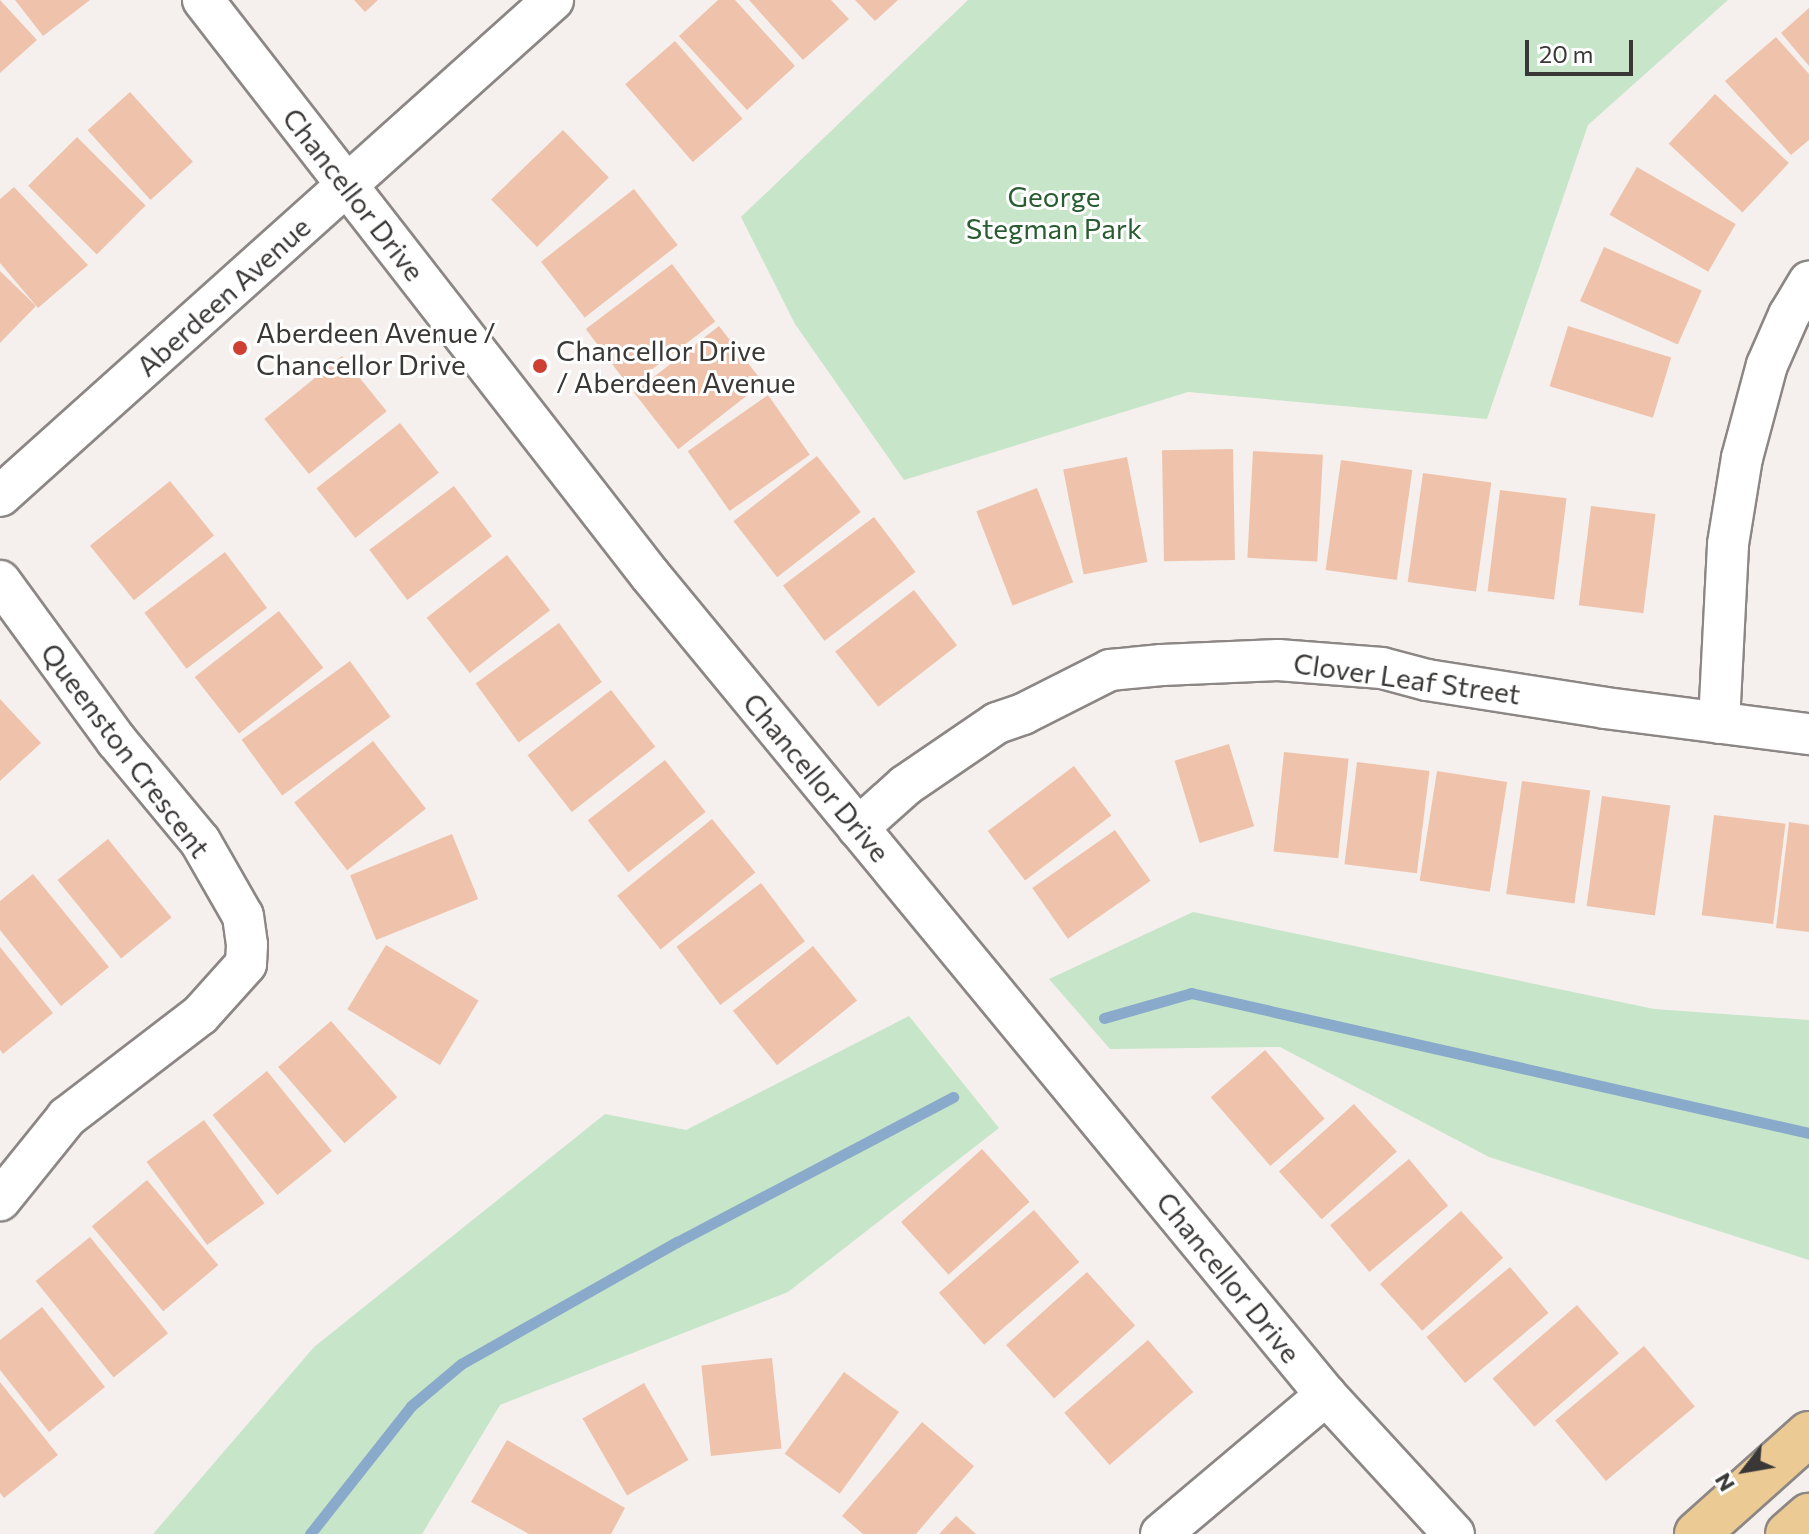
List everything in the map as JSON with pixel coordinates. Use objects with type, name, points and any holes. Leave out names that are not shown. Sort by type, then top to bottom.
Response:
[{"type":"main road","points":[[1697,1534],[1809,1434]]},
{"type":"main road","points":[[1788,1534],[1809,1516]]},
{"type":"street","name":"Chancellor Drive","points":[[203,0],[650,575],[1326,1395],[1454,1534]]},
{"type":"street","name":"Aberdeen Avenue","points":[[0,496],[553,0]]},
{"type":"street","points":[[1719,723],[1728,544],[1742,458],[1767,365],[1789,315],[1809,282]]},
{"type":"street","name":"Queenston Crescent","points":[[0,581],[133,761],[200,841],[243,916],[247,945],[246,964],[200,1015],[67,1117],[0,1200]]},
{"type":"street","name":"Clover Leaf Street","points":[[858,828],[906,785],[997,723],[1023,714],[1110,670],[1224,661],[1382,668],[1427,680],[1809,734]]},
{"type":"street","points":[[1161,1534],[1326,1395]]},
{"type":"green space","name":"George Stegman Park","points":[[968,0],[1728,0],[1588,125],[1487,419],[1188,392],[904,480],[795,324],[741,217]]},
{"type":"green space","points":[[1193,912],[1654,1009],[1809,1020],[1809,1260],[1489,1157],[1280,1047],[1110,1049],[1049,979]]},
{"type":"green space","points":[[909,1016],[999,1128],[788,1292],[500,1405],[422,1534],[153,1534],[314,1347],[605,1114],[686,1130]]},
{"type":"building","points":[[0,0],[37,40],[0,73]]},
{"type":"building","points":[[15,0],[90,0],[43,36]]},
{"type":"building","points":[[354,0],[378,0],[365,12]]},
{"type":"building","points":[[718,0],[735,0],[795,66],[747,110],[679,36]]},
{"type":"building","points":[[749,0],[831,0],[849,19],[803,60]]},
{"type":"building","points":[[855,0],[898,0],[875,21]]},
{"type":"building","points":[[1809,8],[1809,66],[1781,33]]},
{"type":"building","points":[[1776,37],[1809,74],[1809,140],[1791,155],[1725,81]]},
{"type":"building","points":[[675,41],[743,119],[693,162],[625,84]]},
{"type":"building","points":[[130,92],[193,162],[151,200],[88,130]]},
{"type":"building","points":[[1715,94],[1789,163],[1742,213],[1669,144]]},
{"type":"building","points":[[563,130],[609,177],[537,247],[491,199]]},
{"type":"building","points":[[77,137],[146,206],[97,254],[28,186]]},
{"type":"building","points":[[1637,167],[1736,224],[1708,272],[1610,215]]},
{"type":"building","points":[[14,187],[88,265],[38,308],[0,263],[0,199]]},
{"type":"building","points":[[634,189],[678,245],[585,318],[541,262]]},
{"type":"building","points":[[1604,247],[1702,291],[1678,344],[1580,301]]},
{"type":"building","points":[[672,264],[715,322],[629,386],[586,329]]},
{"type":"building","points":[[0,271],[36,306],[0,343]]},
{"type":"building","points":[[719,326],[763,383],[678,449],[634,392]]},
{"type":"building","points":[[1568,326],[1671,358],[1653,418],[1550,386]]},
{"type":"building","points":[[342,356],[387,411],[309,474],[264,419]]},
{"type":"building","points":[[768,395],[810,455],[730,511],[688,451]]},
{"type":"building","points":[[400,423],[439,473],[355,538],[316,488]]},
{"type":"building","points":[[1233,449],[1235,560],[1164,561],[1162,450]]},
{"type":"building","points":[[1253,451],[1323,455],[1317,562],[1247,558]]},
{"type":"building","points":[[817,456],[861,512],[777,577],[733,521]]},
{"type":"building","points":[[1127,457],[1147,562],[1084,574],[1063,469]]},
{"type":"building","points":[[1341,460],[1412,470],[1397,580],[1326,570]]},
{"type":"building","points":[[1423,473],[1491,483],[1476,592],[1408,582]]},
{"type":"building","points":[[170,481],[214,535],[134,600],[90,546]]},
{"type":"building","points":[[454,486],[492,536],[407,600],[369,550]]},
{"type":"building","points":[[1037,488],[1073,582],[1013,606],[976,511]]},
{"type":"building","points":[[1500,490],[1567,498],[1554,599],[1488,591]]},
{"type":"building","points":[[1591,506],[1656,514],[1643,613],[1579,605]]},
{"type":"building","points":[[874,517],[916,572],[824,641],[783,586]]},
{"type":"building","points":[[225,552],[267,608],[186,669],[144,613]]},
{"type":"building","points":[[507,555],[550,610],[470,673],[427,618]]},
{"type":"building","points":[[914,590],[957,645],[878,707],[835,652]]},
{"type":"building","points":[[279,611],[323,668],[239,734],[195,677]]},
{"type":"building","points":[[559,623],[602,682],[519,743],[476,684]]},
{"type":"building","points":[[350,661],[391,717],[282,796],[242,740]]},
{"type":"building","points":[[611,690],[655,747],[572,812],[527,755]]},
{"type":"building","points":[[0,699],[41,743],[0,781]]},
{"type":"building","points":[[373,741],[426,809],[347,870],[294,803]]},
{"type":"building","points":[[1229,744],[1254,826],[1200,843],[1174,761]]},
{"type":"building","points":[[1284,752],[1349,759],[1338,858],[1274,851]]},
{"type":"building","points":[[665,760],[706,812],[628,872],[588,820]]},
{"type":"building","points":[[1357,762],[1429,771],[1417,873],[1344,864]]},
{"type":"building","points":[[1074,766],[1111,816],[1025,881],[988,831]]},
{"type":"building","points":[[1437,771],[1507,782],[1490,892],[1420,881]]},
{"type":"building","points":[[1522,781],[1590,791],[1574,903],[1506,894]]},
{"type":"building","points":[[1602,796],[1670,806],[1655,916],[1587,906]]},
{"type":"building","points":[[1714,815],[1785,824],[1773,924],[1702,915]]},
{"type":"building","points":[[712,819],[755,873],[661,949],[617,896]]},
{"type":"building","points":[[1789,822],[1809,825],[1809,932],[1776,928]]},
{"type":"building","points":[[1115,830],[1151,881],[1068,939],[1032,888]]},
{"type":"building","points":[[452,834],[478,899],[376,940],[350,875]]},
{"type":"building","points":[[108,839],[172,917],[121,958],[57,880]]},
{"type":"building","points":[[33,874],[109,967],[61,1006],[0,930],[0,901]]},
{"type":"building","points":[[761,883],[805,941],[720,1005],[676,947]]},
{"type":"building","points":[[386,945],[479,1001],[440,1065],[347,1009]]},
{"type":"building","points":[[813,946],[857,1000],[777,1065],[733,1011]]},
{"type":"building","points":[[0,947],[53,1013],[3,1054],[0,1050]]},
{"type":"building","points":[[331,1021],[397,1097],[344,1143],[278,1067]]},
{"type":"building","points":[[1265,1050],[1325,1119],[1270,1166],[1211,1097]]},
{"type":"building","points":[[267,1071],[332,1151],[277,1195],[213,1115]]},
{"type":"building","points":[[1354,1104],[1397,1152],[1322,1219],[1279,1172]]},
{"type":"building","points":[[204,1120],[265,1203],[207,1245],[147,1162]]},
{"type":"building","points":[[982,1149],[1030,1202],[949,1275],[901,1222]]},
{"type":"building","points":[[1409,1159],[1448,1206],[1369,1272],[1330,1225]]},
{"type":"building","points":[[147,1180],[218,1265],[163,1311],[92,1226]]},
{"type":"building","points":[[1034,1210],[1079,1262],[984,1345],[939,1293]]},
{"type":"building","points":[[1461,1211],[1503,1258],[1422,1331],[1380,1284]]},
{"type":"building","points":[[90,1237],[168,1333],[114,1377],[36,1281]]},
{"type":"building","points":[[1510,1267],[1549,1313],[1465,1383],[1427,1337]]},
{"type":"building","points":[[1087,1272],[1135,1326],[1054,1398],[1006,1345]]},
{"type":"building","points":[[1577,1305],[1619,1353],[1534,1427],[1492,1378]]},
{"type":"building","points":[[42,1307],[105,1387],[49,1432],[0,1370],[0,1340]]},
{"type":"building","points":[[1148,1340],[1193,1392],[1109,1465],[1064,1413]]},
{"type":"building","points":[[1644,1346],[1695,1407],[1606,1481],[1555,1421]]},
{"type":"building","points":[[772,1358],[782,1449],[711,1456],[701,1365]]},
{"type":"building","points":[[844,1372],[899,1412],[840,1494],[785,1454]]},
{"type":"building","points":[[0,1382],[58,1455],[4,1498],[0,1493]]},
{"type":"building","points":[[644,1383],[688,1460],[627,1496],[583,1418]]},
{"type":"building","points":[[922,1422],[974,1466],[916,1534],[863,1534],[842,1516]]},
{"type":"building","points":[[507,1440],[625,1508],[611,1534],[529,1534],[471,1502]]},
{"type":"building","points":[[956,1516],[976,1534],[939,1534]]},
{"type":"waterway","points":[[1104,1018],[1191,993],[1809,1133]]},
{"type":"waterway","points":[[310,1534],[411,1406],[461,1364],[677,1242],[953,1097]]},
{"type":"place","name":"Aberdeen Avenue / Chancellor Drive","points":[[240,348]]},
{"type":"place","name":"Chancellor Drive / Aberdeen Avenue","points":[[540,366]]}]
